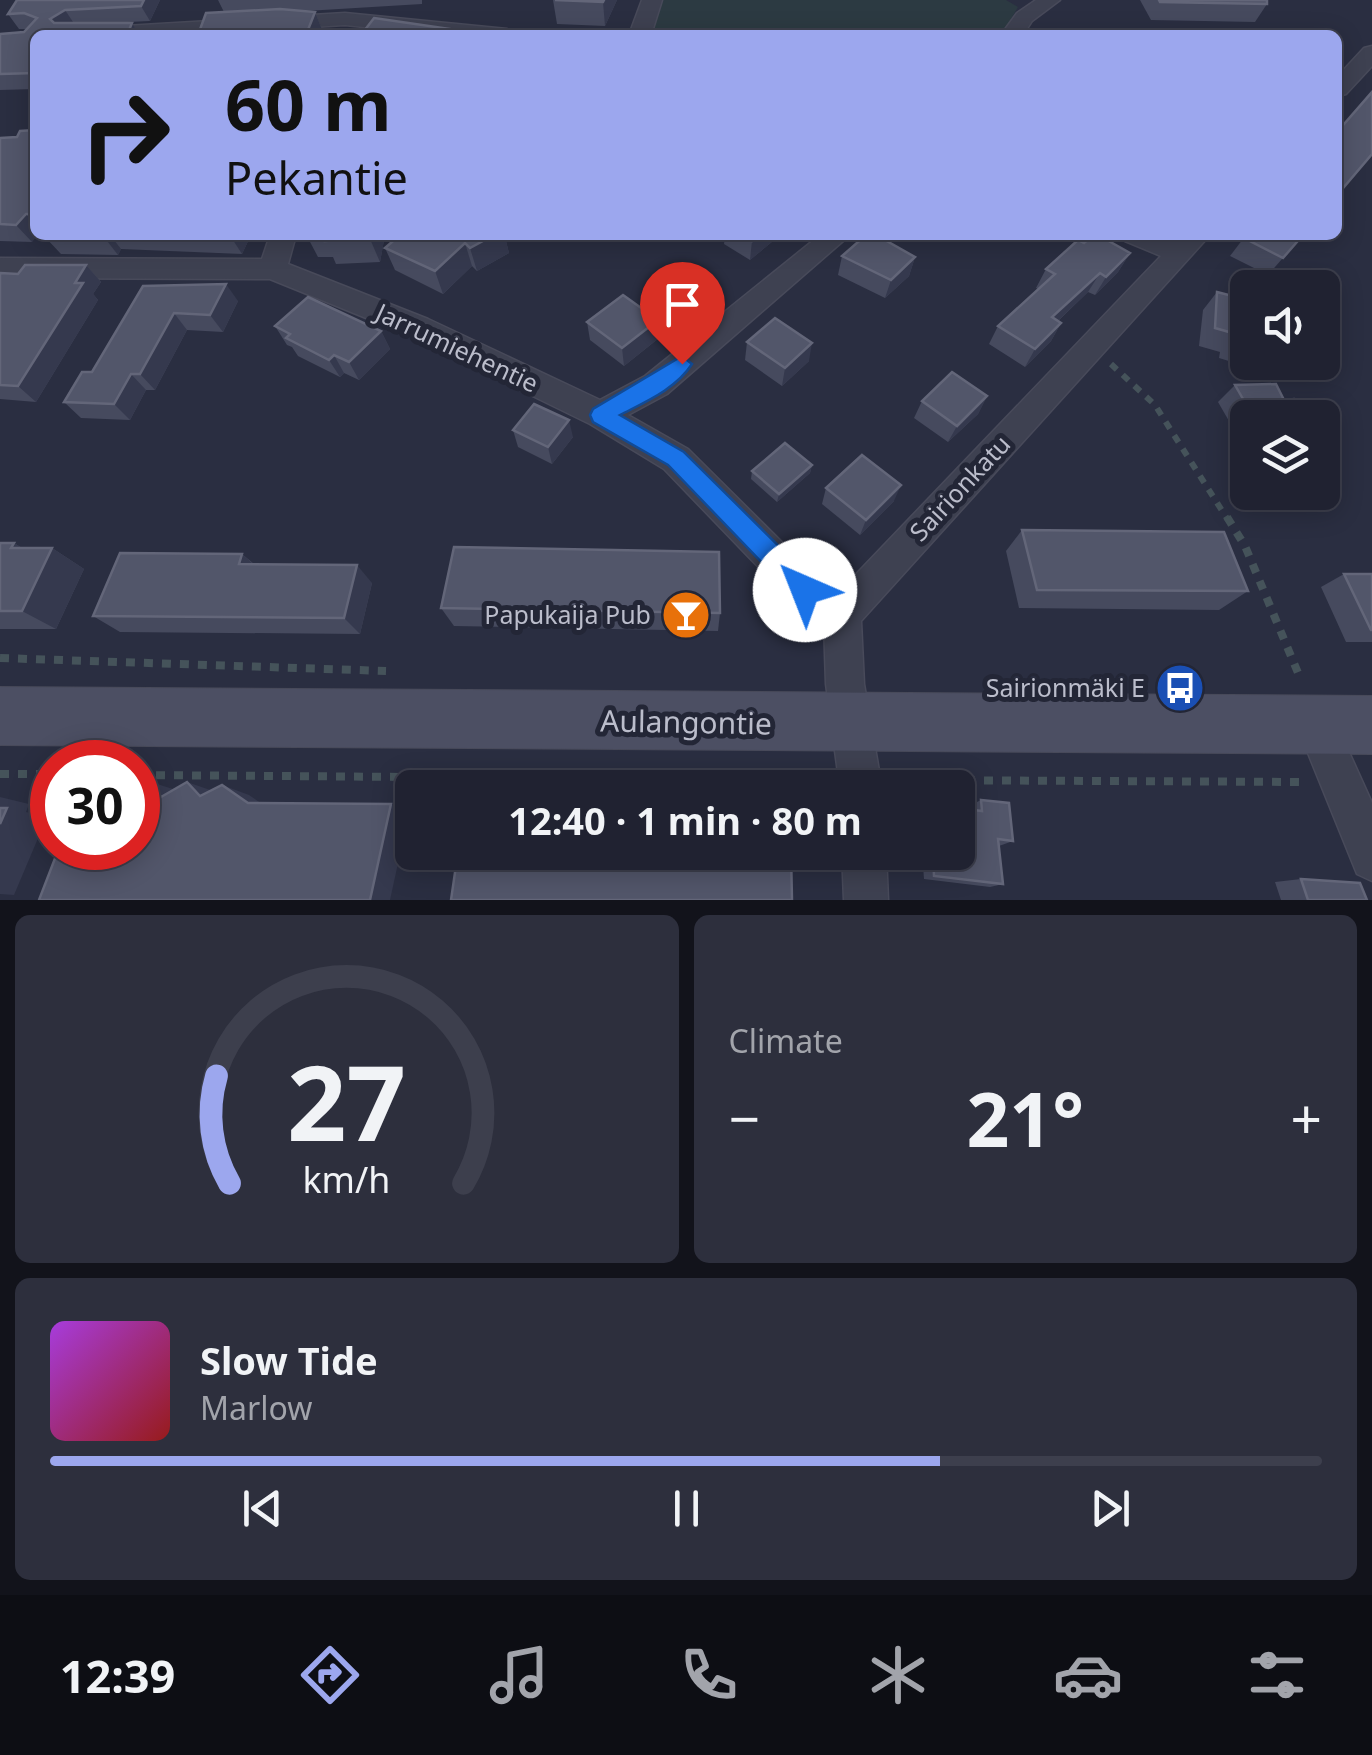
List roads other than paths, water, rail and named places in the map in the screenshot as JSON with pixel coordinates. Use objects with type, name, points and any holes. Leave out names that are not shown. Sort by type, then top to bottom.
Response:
[{"type":"main road","name":"Aulangontie","points":[[0,716],[859,764],[1331,713]]},
{"type":"street","points":[[161,30],[175,0]]},
{"type":"street","points":[[642,30],[652,0]]},
{"type":"street","points":[[1015,30],[1024,17],[1050,0]]},
{"type":"street","points":[[186,30],[345,18],[459,30]]},
{"type":"street","points":[[1342,85],[1372,52]]},
{"type":"street","points":[[34,268],[52,240]]},
{"type":"street","points":[[273,268],[281,240]]},
{"type":"street","points":[[601,415],[656,386],[831,240]]},
{"type":"street","name":"Sairionkatu","points":[[842,616],[1188,244]]},
{"type":"street","name":"Jarrumiehentie","points":[[0,268],[273,268],[418,327],[601,415],[676,458],[805,590],[842,616]]},
{"type":"street","points":[[842,616],[845,684],[859,764]]},
{"type":"street","points":[[1331,713],[1344,782],[1372,860]]},
{"type":"street","points":[[865,870],[866,900]]},
{"type":"place","name":"Papukaija Pub","points":[[686,615]]},
{"type":"place","name":"Sairionmäki E","points":[[1180,688]]}]
